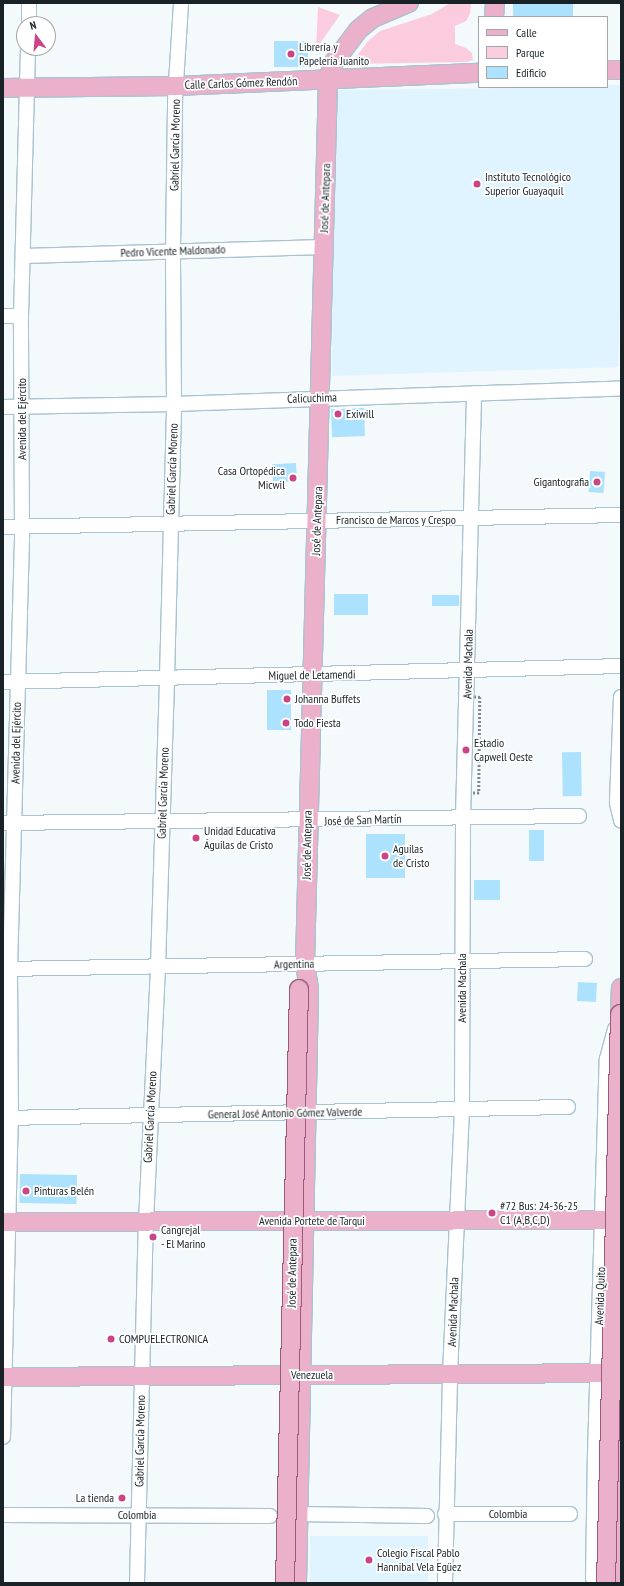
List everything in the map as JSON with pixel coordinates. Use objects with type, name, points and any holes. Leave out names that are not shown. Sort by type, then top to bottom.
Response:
[{"type":"main road","points":[[328,80],[334,62],[358,30],[373,18],[409,3]]},
{"type":"main road","points":[[494,16],[495,3]]},
{"type":"main road","points":[[608,70],[621,70]]},
{"type":"main road","name":"Calle Carlos Gómez Rendón","points":[[3,88],[176,86],[478,73]]},
{"type":"main road","name":"José de Antepara","points":[[297,1583],[297,1514],[309,989],[305,963],[328,80]]},
{"type":"main road","name":"José de Antepara","points":[[285,1583],[299,989],[305,963]]},
{"type":"main road","name":"Avenida Quito","points":[[606,1583],[621,988]]},
{"type":"main road","name":"Avenida Portete de Tarqui","points":[[6,1222],[621,1220]]},
{"type":"main road","name":"Venezuela","points":[[4,1377],[621,1373]]},
{"type":"main road","points":[[615,1583],[621,1408]]},
{"type":"street","points":[[29,16],[30,3]]},
{"type":"street","name":"Gabriel García Moreno","points":[[137,1583],[146,1222],[163,822],[174,404],[173,250],[176,86],[181,3]]},
{"type":"street","name":"Avenida del Ejército","points":[[3,1437],[9,823],[18,682],[22,528],[21,316],[28,56]]},
{"type":"street","name":"Pedro Vicente Maldonado","points":[[23,256],[173,250],[324,247]]},
{"type":"street","points":[[3,316],[21,316]]},
{"type":"street","name":"Calicuchima","points":[[3,407],[174,404],[320,397],[621,388]]},
{"type":"street","name":"Avenida Machala","points":[[445,1583],[445,1514],[450,1374],[462,1109],[463,817],[468,672],[474,393]]},
{"type":"street","name":"Francisco de Marcos y Crespo","points":[[3,527],[170,526],[317,520],[471,520],[621,515]]},
{"type":"street","name":"Miguel de Letamendi","points":[[3,682],[312,674],[468,672],[621,666]]},
{"type":"street","points":[[621,697],[617,802],[621,821]]},
{"type":"street","name":"José de San Martín","points":[[9,823],[308,821],[579,816]]},
{"type":"street","name":"Argentina","points":[[7,969],[585,959]]},
{"type":"street","name":"Avenida Quito","points":[[596,1583],[594,1562],[607,1059],[620,1014]]},
{"type":"street","name":"General José Antonio Gómez Valverde","points":[[7,1118],[568,1107]]},
{"type":"street","points":[[297,1514],[427,1516]]},
{"type":"street","name":"Colombia","points":[[445,1514],[570,1514]]},
{"type":"street","name":"Colombia","points":[[3,1515],[270,1516]]},
{"type":"shaded area","name":"Instituto Tecnológico Superior Guayaquil","points":[[608,85],[621,85],[621,278],[618,367],[332,376],[335,90],[608,88]]},
{"type":"shaded area","name":"Colegio Fiscal Pablo Hannibal Vela Egüez","points":[[310,1536],[428,1536],[428,1583],[310,1583]]},
{"type":"green space","points":[[450,3],[471,3],[470,14],[466,21],[455,26],[455,44],[466,48],[472,53],[473,60],[467,62],[351,64],[368,41],[380,31],[432,14]]},
{"type":"green space","points":[[318,7],[340,15],[316,49]]},
{"type":"building","points":[[513,3],[573,3],[573,16],[513,16]]},
{"type":"building","name":"Librería y Papelería Juanito","points":[[274,41],[308,41],[308,67],[274,67]]},
{"type":"building","points":[[364,408],[365,436],[332,437],[331,409]]},
{"type":"building","points":[[296,463],[297,481],[273,482],[272,464]]},
{"type":"building","name":"Gigantografia","points":[[590,471],[605,472],[603,493],[589,492]]},
{"type":"building","points":[[334,594],[368,594],[368,615],[334,615]]},
{"type":"building","points":[[432,595],[459,595],[459,606],[432,606]]},
{"type":"building","points":[[267,690],[291,690],[291,730],[267,730]]},
{"type":"building","points":[[562,752],[581,752],[582,796],[563,796]]},
{"type":"building","points":[[529,830],[544,830],[544,861],[529,861]]},
{"type":"building","name":"Aguilas de Cristo","points":[[366,834],[405,834],[405,878],[366,878]]},
{"type":"building","points":[[474,880],[500,880],[500,900],[474,900]]},
{"type":"building","points":[[578,982],[597,983],[596,1002],[577,1001]]},
{"type":"building","points":[[20,1174],[77,1175],[76,1204],[19,1203]]},
{"type":"place","name":"Librería y Papelería Juanito","points":[[291,54]]},
{"type":"place","name":"Instituto Tecnológico Superior Guayaquil","points":[[477,184]]},
{"type":"place","name":"Exiwill","points":[[338,414]]},
{"type":"place","name":"Casa Ortopédica Micwil","points":[[293,478]]},
{"type":"place","name":"Gigantografia","points":[[597,482]]},
{"type":"place","name":"Johanna Buffets","points":[[287,699]]},
{"type":"place","name":"Todo Fiesta","points":[[286,723]]},
{"type":"place","name":"Estadio Capwell Oeste","points":[[466,750]]},
{"type":"place","name":"Unidad Educativa Águilas de Cristo","points":[[196,838]]},
{"type":"place","name":"Aguilas de Cristo","points":[[385,856]]},
{"type":"place","name":"Pinturas Belén","points":[[26,1191]]},
{"type":"place","name":"#72 Bus: 24-36-25 C1 (A,B,C,D)","points":[[492,1213]]},
{"type":"place","name":"Cangrejal - El Marino","points":[[153,1237]]},
{"type":"place","name":"COMPUELECTRONICA","points":[[111,1339]]},
{"type":"place","name":"La tienda","points":[[122,1498]]},
{"type":"place","name":"Colegio Fiscal Pablo Hannibal Vela Egüez","points":[[369,1560]]}]
